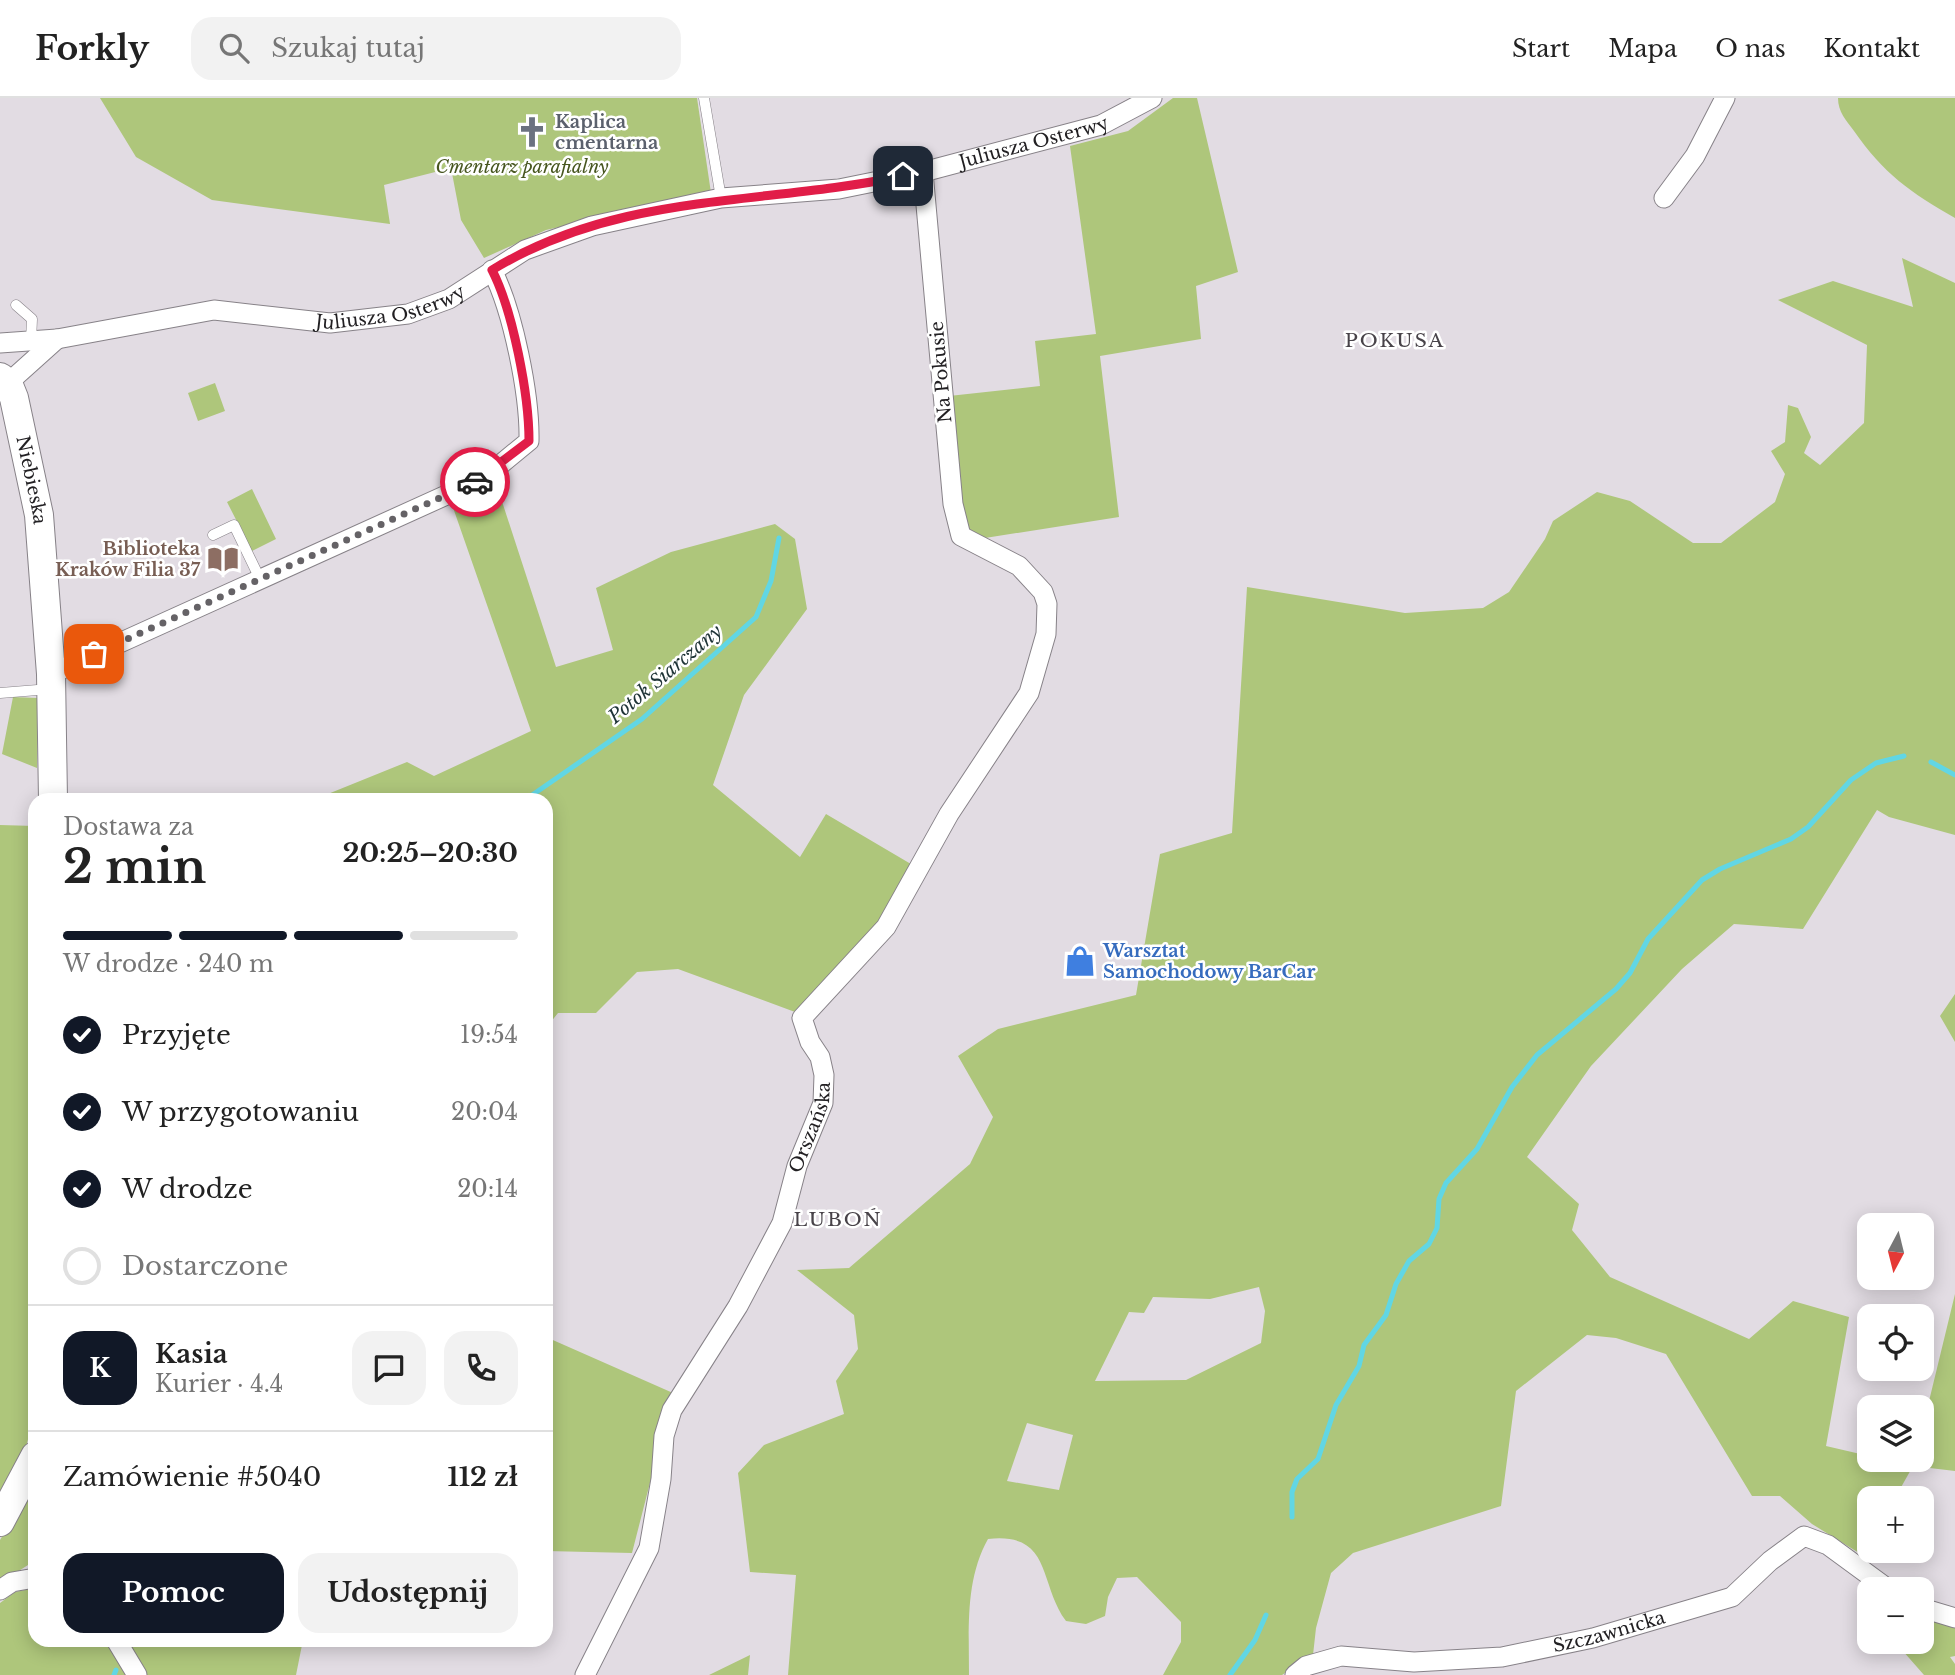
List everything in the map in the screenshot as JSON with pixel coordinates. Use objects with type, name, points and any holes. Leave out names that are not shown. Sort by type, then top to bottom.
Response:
[{"type":"street","name":"Juliusza Osterwy","points":[[0,343],[57,339],[214,310],[330,323],[408,314],[449,299],[525,250],[559,236],[628,216],[720,198],[839,189],[923,172],[1101,125],[1152,98]]},
{"type":"street","points":[[1664,198],[1695,156],[1725,98]]},
{"type":"street","name":"Na Pokusie","points":[[923,172],[953,504],[961,536],[992,555]]},
{"type":"street","points":[[51,681],[260,579],[484,478],[529,441],[529,416],[506,306],[492,270]]},
{"type":"street","points":[[4,380],[57,339]]},
{"type":"street","name":"Niebieska","points":[[4,380],[25,444],[39,515],[51,681],[53,793]]},
{"type":"street","name":"Orszańska","points":[[585,1675],[649,1548],[661,1479],[664,1436],[672,1410],[738,1306],[782,1223],[797,1166],[823,1103],[824,1075],[820,1057],[810,1042],[802,1018],[886,927],[950,814],[1029,693],[1046,634],[1047,604],[1043,592],[1019,566],[992,555]]},
{"type":"street","points":[[0,1522],[28,1469]]},
{"type":"street","name":"Szczawnicka","points":[[1295,1675],[1306,1666],[1341,1656],[1414,1662],[1502,1657],[1593,1638],[1732,1597],[1770,1561],[1804,1536],[1828,1545],[1872,1577]]},
{"type":"street","points":[[0,1590],[12,1582],[28,1579]]},
{"type":"street","points":[[1934,1612],[1955,1618]]},
{"type":"street","points":[[120,1647],[137,1675]]},
{"type":"lane","points":[[704,98],[720,198]]},
{"type":"lane","points":[[16,305],[32,319],[31,341]]},
{"type":"lane","points":[[213,535],[234,525],[260,579]]},
{"type":"lane","points":[[0,693],[51,681]]},
{"type":"green space","name":"Cmentarz parafialny","points":[[100,98],[697,98],[711,193],[546,230],[484,258],[461,220],[451,168],[384,185],[390,224],[212,200],[136,157]]},
{"type":"green space","points":[[1173,98],[1197,98],[1238,272],[1196,286],[1201,339],[1100,356],[1119,517],[985,538],[965,527],[949,396],[1040,386],[1035,341],[1096,334],[1070,146],[1128,131]]},
{"type":"green space","points":[[1838,98],[1955,98],[1955,218],[1911,191],[1876,159],[1845,119],[1839,108]]},
{"type":"green space","points":[[1902,258],[1955,283],[1955,835],[1889,817],[1877,810],[1803,929],[1734,924],[1682,969],[1591,1066],[1527,1157],[1579,1204],[1572,1230],[1610,1277],[1749,1339],[1793,1301],[1849,1317],[1826,1446],[1857,1453],[1857,1472],[1910,1472],[1902,1486],[1857,1486],[1857,1552],[1812,1524],[1780,1496],[1752,1496],[1666,1354],[1616,1338],[1587,1335],[1516,1391],[1501,1506],[1353,1553],[1331,1573],[1316,1628],[1313,1655],[1282,1675],[1163,1675],[1181,1642],[1181,1622],[1137,1577],[1117,1578],[1108,1597],[1105,1616],[1086,1624],[1066,1621],[1034,1552],[1024,1544],[1009,1539],[988,1539],[975,1571],[972,1588],[969,1675],[788,1675],[796,1575],[750,1572],[738,1473],[764,1445],[844,1414],[836,1381],[858,1349],[854,1315],[797,1270],[849,1268],[970,1164],[993,1117],[958,1056],[998,1029],[1136,995],[1160,854],[1232,833],[1247,587],[1405,613],[1483,608],[1509,592],[1545,539],[1553,521],[1597,492],[1630,501],[1693,543],[1721,543],[1775,502],[1785,474],[1771,451],[1785,442],[1788,405],[1798,408],[1811,437],[1804,453],[1820,465],[1864,423],[1867,345],[1778,300],[1833,281],[1913,307]],"holes":[[[1259,1287],[1265,1311],[1261,1343],[1186,1380],[1095,1381],[1129,1312],[1144,1313],[1153,1297],[1210,1299]],[[1027,1423],[1073,1435],[1059,1490],[1007,1481]]]},
{"type":"green space","points":[[215,383],[225,411],[198,421],[188,393]]},
{"type":"green space","points":[[495,480],[556,667],[613,650],[596,588],[671,552],[775,524],[795,539],[807,609],[744,695],[713,785],[800,857],[826,814],[916,867],[873,928],[795,1012],[678,969],[637,972],[596,1013],[558,1013],[553,1019],[553,793],[330,793],[407,762],[434,776],[531,731],[450,499]]},
{"type":"green space","points":[[252,489],[276,539],[252,551],[227,502]]},
{"type":"green space","points":[[13,697],[38,698],[37,768],[2,754]]},
{"type":"green space","points":[[0,825],[28,826],[28,1439],[25,1451],[0,1495]]},
{"type":"green space","points":[[1955,994],[1955,1042],[1940,1016]]},
{"type":"green space","points":[[1955,1294],[1955,1471],[1934,1468],[1934,1395],[1930,1395]]},
{"type":"green space","points":[[553,1340],[673,1393],[632,1553],[553,1551]]},
{"type":"green space","points":[[28,1494],[28,1565],[0,1583],[0,1540]]},
{"type":"green space","points":[[28,1589],[28,1647],[302,1647],[296,1675],[0,1675],[0,1603],[15,1592]]},
{"type":"green space","points":[[1934,1612],[1955,1620],[1955,1656],[1950,1657],[1955,1664],[1955,1675],[1924,1675],[1906,1654],[1934,1654]]},
{"type":"green space","points":[[750,1655],[748,1675],[709,1675]]},
{"type":"waterway","name":"Potok Siarczany","points":[[535,793],[642,719],[756,617],[771,581],[779,538]]},
{"type":"waterway","points":[[1292,1517],[1292,1492],[1297,1479],[1318,1459],[1336,1405],[1359,1366],[1364,1345],[1386,1315],[1396,1284],[1409,1261],[1429,1244],[1437,1228],[1439,1199],[1446,1183],[1477,1149],[1512,1087],[1537,1055],[1616,989],[1630,973],[1648,939],[1702,880],[1720,869],[1791,839],[1808,827],[1851,780],[1876,763],[1904,756]]},
{"type":"waterway","points":[[1931,762],[1955,775]]},
{"type":"waterway","points":[[1230,1675],[1255,1640],[1266,1615]]},
{"type":"waterway","name":"Potok Siarczany","points":[[114,1675],[116,1670]]},
{"type":"way so far","points":[[94,654],[475,482]]},
{"type":"place","name":"Kaplica cmentarna","points":[[532,132]]},
{"type":"place","name":"Biblioteka Kraków Filia 37","points":[[223,559]]},
{"type":"place","name":"Warsztat Samochodowy BarCar","points":[[1080,961]]},
{"type":"district","name":"POKUSA","points":[[1395,340]]},
{"type":"district","name":"LUBOŃ","points":[[838,1219]]},
{"type":"route","points":[[475,482],[484,478],[529,441],[529,416],[503,292],[492,270],[525,250],[559,236],[628,216],[720,198],[839,189],[903,176]]}]
